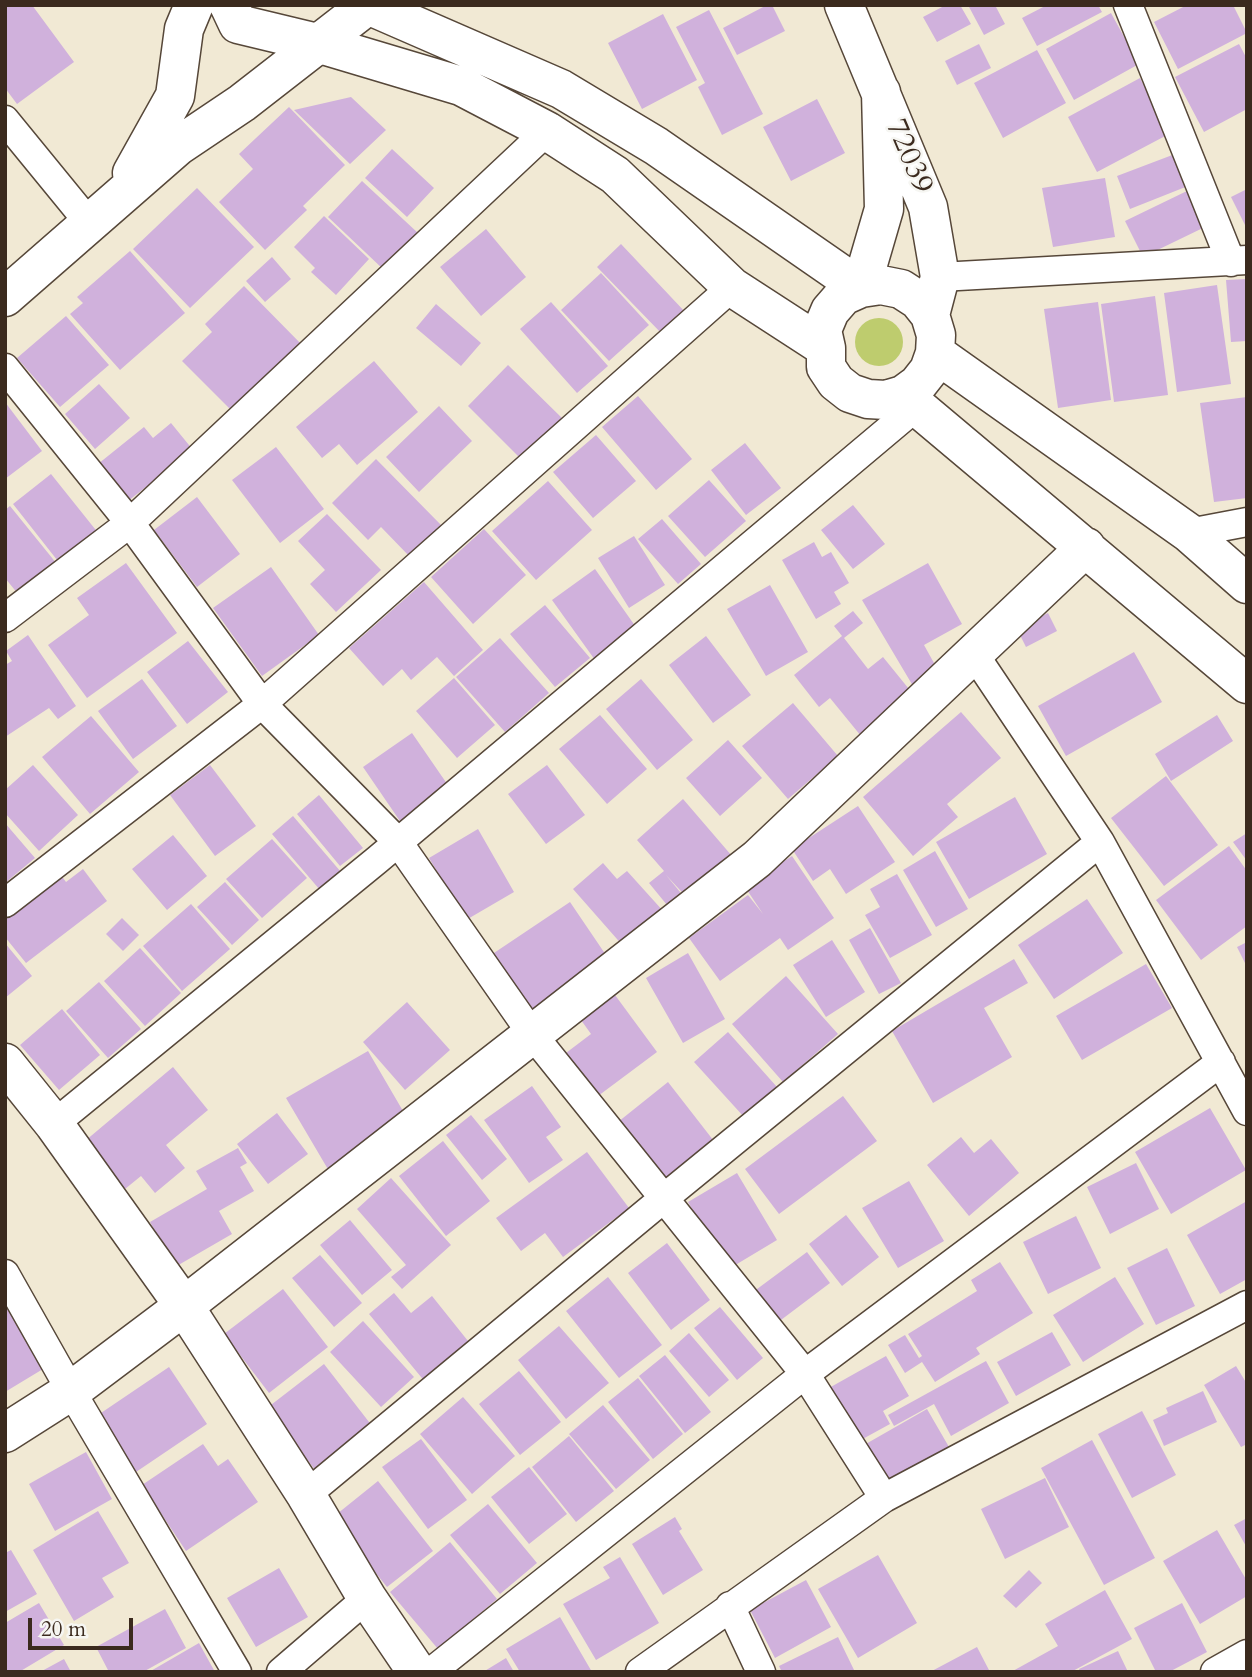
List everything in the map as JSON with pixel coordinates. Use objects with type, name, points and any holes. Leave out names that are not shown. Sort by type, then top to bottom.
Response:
[{"type":"main road","points":[[103,213],[152,139],[174,96],[184,29],[194,5]]},
{"type":"main road","points":[[229,5],[238,24],[317,43],[461,86],[547,131],[615,175],[732,287],[826,348]]},
{"type":"main road","points":[[5,297],[178,146],[242,103],[368,5],[561,89],[656,146],[861,288]]},
{"type":"main road","name":"72039","points":[[845,5],[928,207],[940,277],[930,315]]},
{"type":"main road","points":[[861,288],[884,209],[881,93]]},
{"type":"main road","points":[[910,401],[929,370],[935,353],[936,335],[930,315],[918,300],[901,289],[881,285],[861,288],[843,296],[830,311],[822,330],[826,367],[836,383],[850,393],[868,400],[910,401],[1247,684]]},
{"type":"main road","points":[[935,353],[1189,533],[1247,584]]},
{"type":"main road","points":[[5,1433],[71,1391],[184,1306],[757,859],[1086,547]]},
{"type":"main road","points":[[5,1063],[54,1124],[184,1306],[306,1495],[367,1598],[417,1672]]},
{"type":"street","points":[[940,277],[1239,261],[1128,5]]},
{"type":"street","points":[[5,120],[103,213]]},
{"type":"street","points":[[5,618],[130,523],[547,131]]},
{"type":"street","points":[[5,903],[262,704],[732,287]]},
{"type":"street","points":[[5,368],[130,523],[262,704],[398,842],[532,1034],[805,1374],[884,1498]]},
{"type":"street","points":[[54,1124],[398,842],[910,401]]},
{"type":"street","points":[[1189,533],[1247,522]]},
{"type":"street","points":[[974,654],[1100,842],[1247,1111]]},
{"type":"street","points":[[306,1495],[1100,842]]},
{"type":"street","points":[[431,1672],[805,1374],[1221,1062]]},
{"type":"street","points":[[5,1274],[237,1672]]},
{"type":"street","points":[[640,1672],[884,1498],[1247,1305]]},
{"type":"street","points":[[281,1672],[367,1598]]},
{"type":"street","points":[[730,1606],[761,1672]]},
{"type":"street","points":[[1215,1672],[1247,1654]]},
{"type":"green space","points":[[879,318],[896,325],[903,342],[896,359],[879,366],[862,359],[855,342],[862,325]]},
{"type":"building","points":[[5,5],[32,5],[74,62],[17,104],[5,88]]},
{"type":"building","points":[[767,5],[772,5],[785,31],[737,55],[723,28]]},
{"type":"building","points":[[946,5],[960,5],[971,24],[937,42],[923,17]]},
{"type":"building","points":[[968,5],[999,5],[996,7],[1005,24],[984,35]]},
{"type":"building","points":[[1047,5],[1098,5],[1102,12],[1037,46],[1022,18]]},
{"type":"building","points":[[1187,5],[1233,5],[1247,33],[1178,69],[1154,22]]},
{"type":"building","points":[[709,10],[763,114],[722,135],[698,87],[705,83],[676,27]]},
{"type":"building","points":[[1111,13],[1139,64],[1074,100],[1046,49]]},
{"type":"building","points":[[663,14],[697,80],[642,109],[608,43]]},
{"type":"building","points":[[979,44],[991,68],[957,85],[945,61]]},
{"type":"building","points":[[1239,44],[1247,59],[1247,109],[1204,132],[1175,77]]},
{"type":"building","points":[[1037,50],[1066,103],[1003,138],[974,83]]},
{"type":"building","points":[[1140,78],[1169,134],[1097,172],[1068,117]]},
{"type":"building","points":[[351,97],[386,130],[350,164],[294,110]]},
{"type":"building","points":[[817,99],[845,153],[791,181],[763,127]]},
{"type":"building","points":[[289,107],[345,165],[303,206],[307,210],[265,250],[219,202],[253,169],[239,154]]},
{"type":"building","points":[[392,149],[434,188],[407,217],[365,178]]},
{"type":"building","points":[[1175,154],[1188,186],[1130,209],[1117,176]]},
{"type":"building","points":[[1105,178],[1115,237],[1053,247],[1042,188]]},
{"type":"building","points":[[362,181],[418,233],[384,270],[328,217]]},
{"type":"building","points":[[197,188],[254,247],[190,308],[133,249]]},
{"type":"building","points":[[1247,189],[1247,229],[1231,197]]},
{"type":"building","points":[[1189,190],[1207,226],[1143,257],[1125,221]]},
{"type":"building","points":[[324,216],[369,259],[336,295],[311,272],[315,268],[294,247]]},
{"type":"building","points":[[486,229],[526,277],[481,316],[440,267]]},
{"type":"building","points":[[621,244],[687,314],[664,336],[597,267]]},
{"type":"building","points":[[130,251],[185,313],[120,370],[70,314],[83,303],[77,297]]},
{"type":"building","points":[[272,257],[291,279],[265,302],[246,281]]},
{"type":"building","points":[[601,273],[649,325],[609,361],[561,310]]},
{"type":"building","points":[[1247,279],[1247,341],[1231,342],[1226,280]]},
{"type":"building","points":[[1217,285],[1231,384],[1177,392],[1164,293]]},
{"type":"building","points":[[244,286],[306,349],[232,411],[182,361],[212,332],[205,324]]},
{"type":"building","points":[[1155,296],[1168,395],[1114,402],[1101,304]]},
{"type":"building","points":[[551,302],[608,366],[577,393],[520,329]]},
{"type":"building","points":[[1098,302],[1111,400],[1058,408],[1044,309]]},
{"type":"building","points":[[436,304],[481,343],[461,366],[416,328]]},
{"type":"building","points":[[66,316],[109,365],[60,407],[17,358]]},
{"type":"building","points":[[374,361],[418,412],[357,465],[339,444],[322,458],[296,427]]},
{"type":"building","points":[[508,365],[564,420],[523,461],[468,406]]},
{"type":"building","points":[[99,384],[130,418],[95,449],[65,414]]},
{"type":"building","points":[[638,396],[692,459],[656,490],[602,427]]},
{"type":"building","points":[[1247,397],[1247,498],[1214,502],[1200,403]]},
{"type":"building","points":[[5,402],[42,451],[5,479]]},
{"type":"building","points":[[439,406],[472,441],[419,492],[386,457]]},
{"type":"building","points":[[171,423],[193,450],[128,501],[98,464],[144,427],[153,438]]},
{"type":"building","points":[[596,435],[636,481],[593,518],[553,472]]},
{"type":"building","points":[[745,443],[781,488],[746,515],[711,470]]},
{"type":"building","points":[[276,447],[324,509],[280,543],[232,480]]},
{"type":"building","points":[[376,459],[442,526],[410,557],[381,527],[368,540],[332,503]]},
{"type":"building","points":[[51,474],[99,534],[61,565],[13,504]]},
{"type":"building","points":[[709,480],[746,521],[705,557],[668,516]]},
{"type":"building","points":[[548,481],[592,530],[536,580],[492,531]]},
{"type":"building","points":[[197,497],[240,554],[197,587],[154,530]]},
{"type":"building","points":[[853,505],[885,544],[853,569],[821,530]]},
{"type":"building","points":[[10,506],[61,569],[23,600],[5,578],[5,510]]},
{"type":"building","points":[[327,514],[381,570],[336,612],[310,584],[325,570],[298,541]]},
{"type":"building","points":[[662,519],[701,564],[678,584],[638,539]]},
{"type":"building","points":[[484,529],[526,575],[473,624],[431,577]]},
{"type":"building","points":[[634,536],[665,585],[629,608],[598,558]]},
{"type":"building","points":[[814,542],[822,557],[831,552],[849,583],[834,592],[841,604],[816,619],[782,560]]},
{"type":"building","points":[[126,563],[177,633],[87,698],[48,645],[89,615],[77,598]]},
{"type":"building","points":[[928,563],[962,624],[924,645],[939,672],[913,686],[862,600]]},
{"type":"building","points":[[271,567],[319,635],[262,676],[213,608]]},
{"type":"building","points":[[595,569],[638,630],[595,660],[552,600]]},
{"type":"building","points":[[424,582],[483,650],[454,676],[437,657],[411,680],[402,669],[383,686],[349,648]]},
{"type":"building","points":[[770,585],[808,652],[766,676],[727,609]]},
{"type":"building","points":[[545,605],[590,658],[555,687],[510,634]]},
{"type":"building","points":[[853,611],[863,623],[844,638],[868,669],[883,657],[913,694],[861,736],[830,698],[819,707],[794,675],[842,636],[834,626]]},
{"type":"building","points":[[1048,613],[1057,631],[1026,647],[1017,629]]},
{"type":"building","points":[[28,635],[76,706],[58,719],[49,708],[5,737],[5,665],[12,661],[6,651]]},
{"type":"building","points":[[706,636],[751,695],[713,723],[669,665]]},
{"type":"building","points":[[500,638],[549,693],[505,732],[456,677]]},
{"type":"building","points":[[188,641],[228,692],[187,724],[147,672]]},
{"type":"building","points":[[1134,652],[1162,702],[1066,756],[1038,706]]},
{"type":"building","points":[[454,678],[495,725],[457,758],[416,711]]},
{"type":"building","points":[[142,679],[177,726],[133,759],[98,711]]},
{"type":"building","points":[[641,679],[693,740],[657,770],[606,709]]},
{"type":"building","points":[[793,703],[838,756],[788,799],[742,746]]},
{"type":"building","points":[[961,712],[1001,758],[947,804],[958,817],[913,856],[863,797]]},
{"type":"building","points":[[600,715],[647,769],[607,804],[559,749]]},
{"type":"building","points":[[1217,715],[1233,741],[1171,781],[1155,754]]},
{"type":"building","points":[[91,716],[139,772],[90,814],[42,757]]},
{"type":"building","points":[[412,733],[452,791],[402,824],[363,767]]},
{"type":"building","points":[[728,740],[762,778],[720,816],[686,778]]},
{"type":"building","points":[[33,765],[78,815],[39,851],[5,813],[5,790]]},
{"type":"building","points":[[210,765],[256,826],[215,856],[170,795]]},
{"type":"building","points":[[547,765],[585,815],[546,844],[508,794]]},
{"type":"building","points":[[1166,776],[1218,845],[1164,886],[1111,818]]},
{"type":"building","points":[[319,795],[363,848],[340,866],[297,814]]},
{"type":"building","points":[[1015,797],[1047,854],[969,899],[936,842]]},
{"type":"building","points":[[683,799],[738,863],[692,903],[666,875],[690,904],[676,916],[649,883],[664,871],[637,840]]},
{"type":"building","points":[[858,806],[895,862],[846,894],[830,869],[813,881],[792,849]]},
{"type":"building","points":[[293,816],[341,872],[320,890],[272,834]]},
{"type":"building","points":[[5,823],[35,858],[5,883]]},
{"type":"building","points":[[478,829],[514,892],[466,920],[429,858]]},
{"type":"building","points":[[1247,833],[1247,861],[1233,842]]},
{"type":"building","points":[[173,835],[207,876],[167,910],[132,869]]},
{"type":"building","points":[[272,839],[307,878],[262,918],[226,879]]},
{"type":"building","points":[[1229,846],[1247,871],[1247,926],[1201,960],[1156,900]]},
{"type":"building","points":[[935,851],[968,909],[936,927],[903,870]]},
{"type":"building","points":[[792,856],[834,918],[788,950],[780,938],[720,981],[689,938],[748,895],[763,914],[745,887]]},
{"type":"building","points":[[603,863],[617,879],[627,871],[664,912],[624,947],[573,889]]},
{"type":"building","points":[[83,869],[107,901],[26,963],[5,937],[5,915],[60,874],[66,882]]},
{"type":"building","points":[[897,874],[932,935],[890,958],[865,915],[880,907],[870,889]]},
{"type":"building","points":[[225,882],[259,920],[232,945],[197,907]]},
{"type":"building","points":[[1087,899],[1123,953],[1054,999],[1018,945]]},
{"type":"building","points":[[570,902],[610,961],[527,1015],[488,957]]},
{"type":"building","points":[[191,904],[230,949],[182,991],[143,946]]},
{"type":"building","points":[[122,918],[139,935],[123,951],[106,934]]},
{"type":"building","points":[[870,928],[901,983],[879,994],[849,940]]},
{"type":"building","points":[[832,940],[865,992],[826,1017],[793,965]]},
{"type":"building","points":[[1247,942],[1247,967],[1237,947]]},
{"type":"building","points":[[5,943],[32,976],[5,998]]},
{"type":"building","points":[[140,948],[181,993],[145,1026],[104,981]]},
{"type":"building","points":[[688,953],[725,1019],[683,1043],[646,978]]},
{"type":"building","points":[[1014,959],[1028,983],[984,1008],[1012,1057],[933,1103],[892,1031]]},
{"type":"building","points":[[1146,964],[1172,1008],[1082,1060],[1056,1016]]},
{"type":"building","points":[[786,976],[838,1034],[783,1082],[732,1024]]},
{"type":"building","points":[[99,982],[141,1029],[108,1058],[66,1011]]},
{"type":"building","points":[[615,995],[657,1052],[594,1099],[562,1056],[591,1034],[581,1020]]},
{"type":"building","points":[[407,1002],[450,1050],[405,1090],[363,1042]]},
{"type":"building","points":[[62,1009],[100,1055],[59,1090],[20,1045]]},
{"type":"building","points":[[728,1032],[777,1087],[744,1117],[694,1062]]},
{"type":"building","points":[[368,1051],[410,1123],[329,1171],[286,1098]]},
{"type":"building","points":[[173,1067],[208,1110],[166,1145],[185,1168],[155,1193],[141,1176],[125,1189],[85,1141]]},
{"type":"building","points":[[668,1082],[717,1145],[667,1184],[618,1122]]},
{"type":"building","points":[[532,1086],[561,1127],[546,1137],[563,1160],[529,1183],[484,1120]]},
{"type":"building","points":[[843,1096],[877,1141],[779,1214],[745,1169]]},
{"type":"building","points":[[1210,1108],[1246,1170],[1171,1214],[1135,1152]]},
{"type":"building","points":[[277,1113],[308,1154],[268,1184],[237,1144]]},
{"type":"building","points":[[471,1115],[507,1159],[482,1180],[446,1135]]},
{"type":"building","points":[[961,1137],[974,1153],[991,1139],[1019,1173],[969,1216],[927,1165]]},
{"type":"building","points":[[443,1141],[490,1201],[446,1236],[399,1176]]},
{"type":"building","points":[[238,1148],[247,1163],[240,1167],[254,1191],[219,1211],[232,1234],[175,1267],[150,1222],[207,1189],[196,1171]]},
{"type":"building","points":[[587,1152],[629,1208],[563,1257],[545,1233],[521,1251],[496,1218]]},
{"type":"building","points":[[1136,1163],[1159,1209],[1110,1234],[1087,1187]]},
{"type":"building","points":[[737,1173],[777,1240],[727,1270],[688,1202]]},
{"type":"building","points":[[391,1178],[451,1245],[402,1289],[391,1277],[406,1265],[357,1209]]},
{"type":"building","points":[[909,1181],[944,1241],[898,1268],[862,1208]]},
{"type":"building","points":[[1247,1201],[1247,1279],[1220,1294],[1187,1235]]},
{"type":"building","points":[[846,1215],[879,1257],[842,1286],[809,1244]]},
{"type":"building","points":[[1076,1216],[1101,1268],[1048,1294],[1023,1242]]},
{"type":"building","points":[[350,1220],[392,1270],[362,1295],[320,1245]]},
{"type":"building","points":[[667,1243],[710,1300],[671,1330],[628,1273]]},
{"type":"building","points":[[1167,1248],[1195,1306],[1156,1325],[1127,1268]]},
{"type":"building","points":[[807,1252],[830,1283],[773,1326],[749,1295]]},
{"type":"building","points":[[320,1255],[362,1303],[334,1327],[292,1278]]},
{"type":"building","points":[[1000,1262],[1033,1313],[976,1348],[980,1354],[935,1382],[922,1362],[905,1373],[888,1345],[905,1335],[919,1358],[922,1356],[908,1334],[977,1291],[971,1280]]},
{"type":"building","points":[[608,1277],[662,1345],[619,1378],[566,1311]]},
{"type":"building","points":[[1115,1277],[1144,1324],[1083,1362],[1053,1315]]},
{"type":"building","points":[[283,1289],[328,1347],[269,1393],[224,1334]]},
{"type":"building","points":[[394,1293],[411,1313],[432,1296],[472,1346],[426,1383],[369,1314]]},
{"type":"building","points":[[720,1307],[763,1358],[737,1380],[694,1328]]},
{"type":"building","points":[[8,1309],[43,1369],[5,1392],[5,1310]]},
{"type":"building","points":[[363,1321],[414,1377],[381,1407],[330,1352]]},
{"type":"building","points":[[559,1326],[609,1383],[566,1419],[518,1360]]},
{"type":"building","points":[[1052,1332],[1071,1365],[1016,1396],[997,1362]]},
{"type":"building","points":[[689,1333],[729,1380],[709,1397],[669,1351]]},
{"type":"building","points":[[665,1355],[711,1412],[685,1433],[639,1376]]},
{"type":"building","points":[[886,1356],[909,1396],[883,1411],[890,1424],[859,1441],[829,1388]]},
{"type":"building","points":[[986,1361],[1009,1403],[951,1436],[934,1404],[894,1426],[888,1415]]},
{"type":"building","points":[[324,1364],[376,1431],[319,1475],[267,1408]]},
{"type":"building","points":[[1236,1366],[1247,1384],[1247,1444],[1241,1447],[1204,1385]]},
{"type":"building","points":[[169,1367],[207,1424],[136,1472],[98,1415]]},
{"type":"building","points":[[519,1371],[561,1422],[520,1455],[479,1404]]},
{"type":"building","points":[[638,1378],[683,1434],[653,1459],[608,1402]]},
{"type":"building","points":[[1203,1391],[1217,1422],[1164,1446],[1153,1420],[1168,1413],[1166,1408]]},
{"type":"building","points":[[463,1397],[515,1456],[472,1494],[420,1434]]},
{"type":"building","points":[[603,1405],[650,1460],[616,1489],[569,1434]]},
{"type":"building","points":[[927,1409],[949,1447],[886,1483],[864,1445]]},
{"type":"building","points":[[1142,1411],[1176,1475],[1132,1498],[1098,1434]]},
{"type":"building","points":[[569,1436],[614,1491],[576,1522],[532,1467]]},
{"type":"building","points":[[421,1439],[467,1500],[428,1529],[382,1467]]},
{"type":"building","points":[[1092,1440],[1155,1558],[1104,1585],[1041,1468]]},
{"type":"building","points":[[203,1444],[218,1466],[228,1459],[258,1502],[186,1551],[142,1485]]},
{"type":"building","points":[[86,1452],[112,1499],[55,1531],[29,1484]]},
{"type":"building","points":[[529,1467],[567,1514],[529,1544],[491,1497]]},
{"type":"building","points":[[1045,1478],[1069,1527],[1005,1559],[981,1509]]},
{"type":"building","points":[[378,1481],[433,1551],[387,1587],[332,1518]]},
{"type":"building","points":[[488,1504],[537,1563],[500,1594],[450,1535]]},
{"type":"building","points":[[98,1511],[129,1563],[102,1578],[114,1597],[74,1621],[33,1550]]},
{"type":"building","points":[[675,1517],[682,1529],[679,1531],[703,1570],[663,1595],[632,1544]]},
{"type":"building","points":[[1247,1518],[1247,1548],[1234,1525]]},
{"type":"building","points":[[1217,1530],[1247,1581],[1247,1596],[1200,1624],[1163,1561]]},
{"type":"building","points":[[450,1542],[497,1599],[438,1649],[390,1592]]},
{"type":"building","points":[[11,1550],[37,1594],[5,1612],[5,1553]]},
{"type":"building","points":[[878,1555],[917,1623],[858,1658],[818,1589]]},
{"type":"building","points":[[620,1557],[659,1623],[596,1660],[563,1604],[610,1578],[603,1567]]},
{"type":"building","points":[[279,1568],[308,1617],[256,1647],[227,1598]]},
{"type":"building","points":[[1029,1570],[1042,1583],[1016,1608],[1003,1596]]},
{"type":"building","points":[[806,1580],[831,1627],[775,1658],[750,1610]]},
{"type":"building","points":[[1105,1590],[1132,1639],[1071,1672],[1011,1672],[1058,1646],[1045,1624]]},
{"type":"building","points":[[39,1603],[64,1645],[19,1672],[5,1672],[5,1623]]},
{"type":"building","points":[[1182,1603],[1207,1652],[1169,1672],[1156,1672],[1134,1628]]},
{"type":"building","points":[[165,1609],[186,1648],[143,1672],[109,1672],[96,1647]]},
{"type":"building","points":[[560,1617],[592,1672],[520,1672],[506,1649]]},
{"type":"building","points":[[838,1637],[855,1672],[782,1672],[779,1666]]},
{"type":"building","points":[[199,1643],[215,1672],[149,1672]]},
{"type":"building","points":[[977,1647],[990,1672],[930,1672]]},
{"type":"building","points":[[1118,1651],[1128,1672],[1080,1672],[1079,1669]]},
{"type":"building","points":[[506,1658],[514,1672],[483,1672]]},
{"type":"building","points":[[64,1659],[71,1672],[40,1672]]}]
